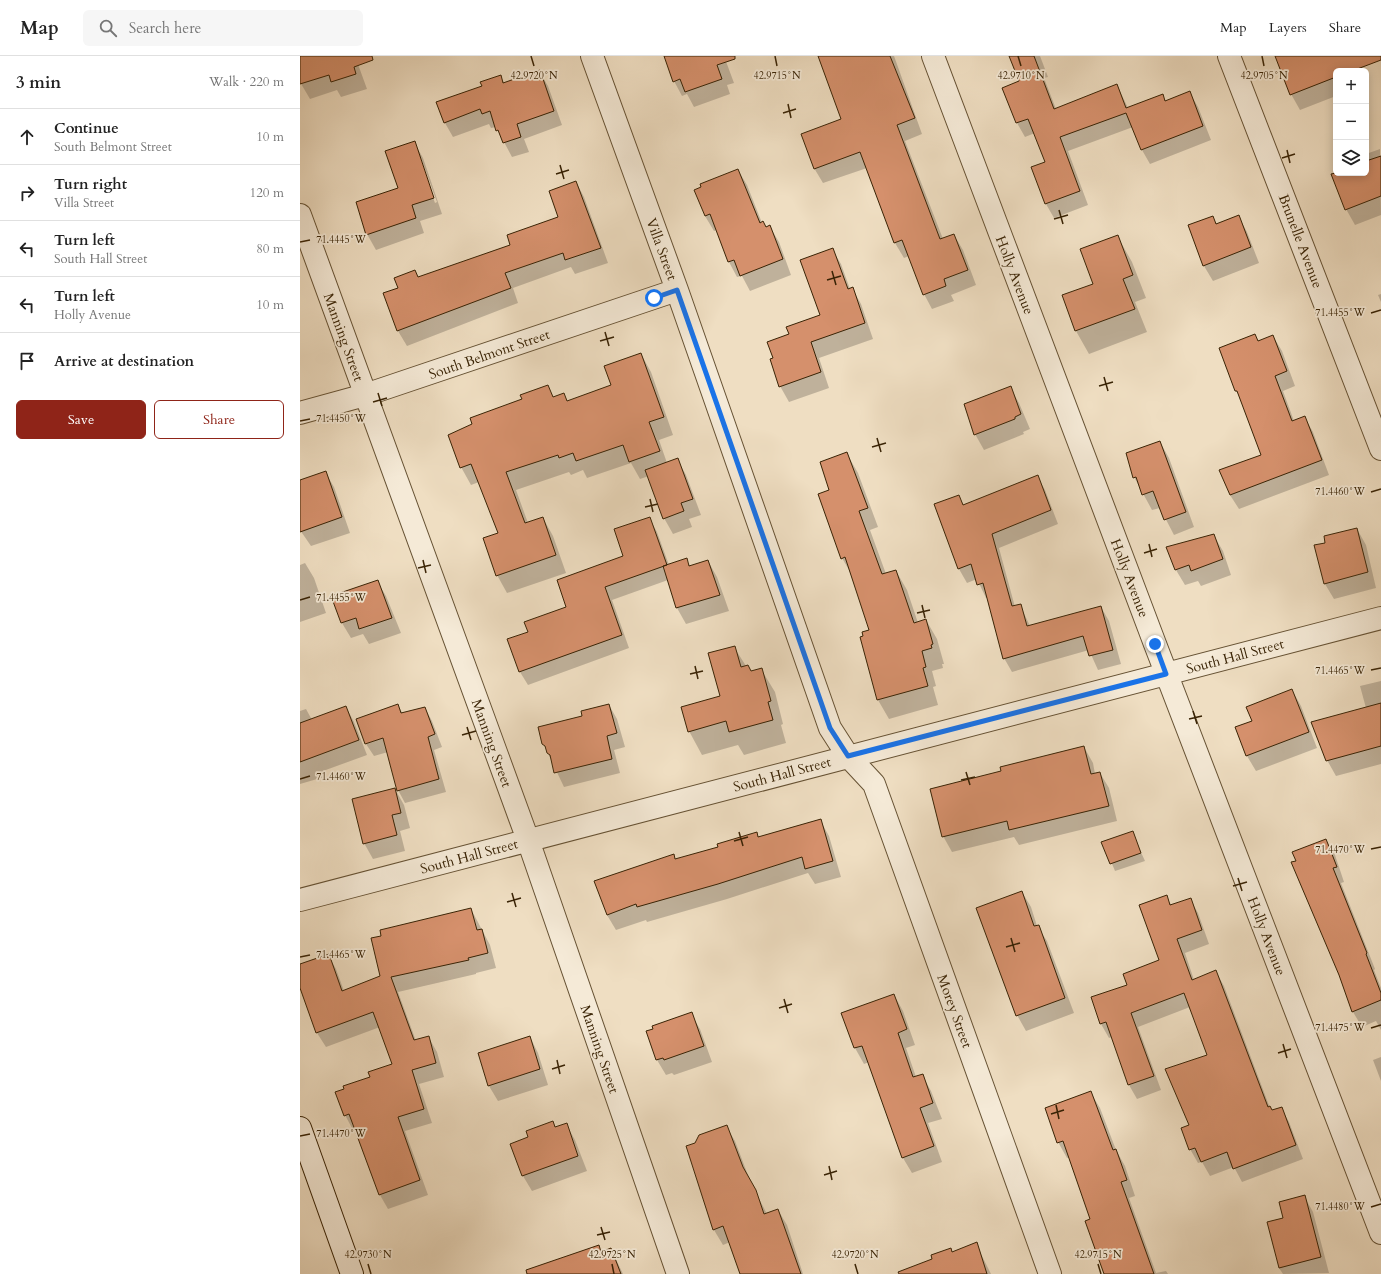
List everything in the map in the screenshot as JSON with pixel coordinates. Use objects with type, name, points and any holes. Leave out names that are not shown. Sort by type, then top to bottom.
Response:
[{"type":"street","name":"Villa Street","points":[[592,56],[677,290],[830,728],[848,756]]},
{"type":"street","name":"Holly Avenue","points":[[933,56],[1166,674],[1381,1233]]},
{"type":"street","name":"Brunelle Avenue","points":[[1230,56],[1381,449]]},
{"type":"street","name":"Manning Street","points":[[300,215],[528,840],[678,1274]]},
{"type":"street","name":"South Belmont Street","points":[[300,413],[365,395],[677,290]]},
{"type":"street","name":"South Hall Street","points":[[300,900],[1381,618]]},
{"type":"street","name":"Morey Street","points":[[848,756],[874,784],[1050,1274]]},
{"type":"street","points":[[300,1128],[352,1274]]},
{"type":"building","points":[[300,56],[372,56],[373,60],[354,67],[356,74],[331,82],[329,75],[300,84]]},
{"type":"building","points":[[664,56],[735,56],[735,59],[717,65],[722,79],[685,92],[680,79],[673,82]]},
{"type":"building","points":[[818,56],[890,56],[915,118],[897,125],[940,239],[954,234],[968,270],[944,279],[946,286],[923,295],[902,240],[894,243],[860,152],[814,169],[801,134],[841,119]]},
{"type":"building","points":[[1009,56],[1034,56],[1054,109],[1117,84],[1126,108],[1163,94],[1165,101],[1190,91],[1203,126],[1141,150],[1126,113],[1060,137],[1080,191],[1045,204],[1031,167],[1045,162],[1028,119],[1016,123],[1002,88],[1019,81]]},
{"type":"building","points":[[1275,56],[1381,56],[1381,60],[1360,68],[1333,68],[1333,78],[1290,95]]},
{"type":"building","points":[[540,70],[554,111],[517,124],[521,137],[503,143],[498,130],[496,131],[490,111],[482,114],[480,109],[444,123],[436,102],[482,86],[480,82],[501,75],[503,83]]},
{"type":"building","points":[[415,141],[434,198],[412,205],[416,218],[366,235],[356,202],[398,188],[385,151]]},
{"type":"building","points":[[1381,156],[1381,196],[1345,210],[1331,174],[1333,174],[1333,176],[1369,176],[1369,160]]},
{"type":"building","points":[[738,169],[760,223],[763,221],[766,227],[770,225],[783,259],[740,276],[734,260],[728,262],[710,214],[705,216],[694,190],[701,187],[700,184]]},
{"type":"building","points":[[576,181],[601,248],[565,260],[563,253],[505,273],[511,288],[397,331],[383,293],[398,288],[394,278],[415,270],[418,277],[510,245],[507,235],[558,217],[549,191]]},
{"type":"building","points":[[1239,215],[1251,247],[1203,266],[1188,225],[1213,216],[1216,224]]},
{"type":"building","points":[[1118,235],[1133,275],[1123,279],[1135,309],[1075,331],[1062,295],[1093,284],[1080,249]]},
{"type":"building","points":[[833,248],[848,289],[853,287],[865,323],[811,342],[821,372],[779,387],[770,359],[773,358],[767,342],[789,334],[786,327],[820,315],[800,260]]},
{"type":"building","points":[[1255,334],[1258,341],[1273,335],[1287,371],[1275,376],[1292,421],[1305,416],[1322,460],[1230,495],[1219,470],[1261,455],[1219,348]]},
{"type":"building","points":[[641,353],[664,417],[649,422],[660,451],[629,462],[623,445],[576,461],[573,453],[559,458],[558,455],[506,472],[525,523],[543,517],[556,555],[496,576],[483,538],[498,533],[471,464],[460,468],[448,435],[472,424],[470,418],[522,399],[520,395],[548,385],[553,397],[564,393],[567,401],[611,385],[604,366]]},
{"type":"building","points":[[1011,386],[1021,414],[1015,417],[1015,419],[974,435],[964,404]]},
{"type":"building","points":[[1160,441],[1186,512],[1164,520],[1153,491],[1142,495],[1136,477],[1133,478],[1126,453]]},
{"type":"building","points":[[847,452],[868,508],[859,511],[882,574],[896,570],[914,623],[926,619],[933,644],[931,645],[932,648],[922,651],[926,667],[923,668],[928,686],[877,700],[860,637],[863,636],[862,632],[869,630],[845,557],[841,559],[818,494],[829,490],[820,462]]},
{"type":"building","points":[[678,458],[693,499],[681,503],[684,511],[663,519],[645,470]]},
{"type":"building","points":[[326,471],[342,517],[300,532],[300,480]]},
{"type":"building","points":[[1038,475],[1051,510],[992,534],[1012,606],[1021,604],[1027,626],[1101,606],[1113,650],[1089,656],[1083,636],[1003,659],[983,583],[977,585],[971,564],[958,569],[934,504],[959,495],[963,505]]},
{"type":"building","points":[[650,517],[667,565],[605,587],[622,635],[519,672],[507,639],[528,632],[524,622],[566,607],[557,580],[623,556],[614,529]]},
{"type":"building","points":[[1357,528],[1368,572],[1324,584],[1314,545],[1325,543],[1324,536]]},
{"type":"building","points":[[1214,534],[1223,559],[1191,571],[1189,565],[1175,570],[1166,547]]},
{"type":"building","points":[[687,558],[689,566],[708,560],[720,595],[676,608],[663,566]]},
{"type":"building","points":[[378,580],[392,618],[359,629],[356,618],[341,623],[331,596]]},
{"type":"building","points":[[735,646],[741,667],[748,665],[751,671],[762,668],[771,701],[768,702],[773,720],[729,732],[726,721],[688,732],[681,707],[720,696],[708,653]]},
{"type":"building","points":[[1292,689],[1309,732],[1246,756],[1235,727],[1252,721],[1246,707]]},
{"type":"building","points":[[1381,703],[1381,746],[1326,761],[1311,722]]},
{"type":"building","points":[[398,704],[401,713],[425,707],[435,734],[428,737],[439,779],[397,791],[383,738],[365,744],[356,719]]},
{"type":"building","points":[[609,704],[617,733],[607,736],[612,759],[554,773],[550,755],[547,753],[545,746],[542,744],[538,727],[582,716],[581,711]]},
{"type":"building","points":[[346,706],[359,740],[300,762],[300,723]]},
{"type":"building","points":[[1084,746],[1091,774],[1100,772],[1109,806],[1009,830],[1007,821],[942,837],[930,789],[1001,771],[1000,767]]},
{"type":"building","points":[[395,788],[401,813],[392,815],[397,835],[363,844],[352,799]]},
{"type":"building","points":[[821,819],[833,861],[805,869],[802,857],[718,884],[637,907],[636,904],[607,915],[594,881],[674,854],[675,859],[718,847],[717,844],[757,832],[758,837]]},
{"type":"building","points":[[1133,831],[1141,853],[1110,864],[1101,842]]},
{"type":"building","points":[[1326,839],[1337,867],[1333,868],[1367,953],[1366,954],[1381,993],[1381,1000],[1352,1012],[1339,975],[1291,862],[1296,861],[1292,852]]},
{"type":"building","points":[[1022,891],[1034,926],[1039,925],[1065,998],[1016,1016],[976,908]]},
{"type":"building","points":[[1167,895],[1170,905],[1191,898],[1202,930],[1177,939],[1192,980],[1216,970],[1268,1107],[1270,1106],[1272,1110],[1282,1107],[1296,1145],[1233,1169],[1227,1152],[1201,1162],[1195,1148],[1189,1150],[1181,1128],[1189,1125],[1165,1069],[1207,1055],[1184,993],[1131,1013],[1154,1076],[1128,1085],[1106,1022],[1100,1024],[1091,997],[1127,985],[1123,974],[1159,960],[1139,905]]},
{"type":"building","points":[[471,908],[477,930],[482,929],[488,953],[468,958],[469,960],[391,977],[414,1040],[429,1036],[436,1063],[412,1070],[424,1109],[398,1117],[420,1180],[379,1195],[349,1114],[344,1116],[335,1092],[344,1089],[343,1086],[370,1077],[368,1072],[392,1064],[373,1012],[316,1033],[300,988],[300,964],[329,954],[342,991],[380,976],[371,938],[381,936],[380,930]]},
{"type":"building","points":[[894,994],[907,1029],[898,1033],[913,1077],[923,1074],[933,1103],[920,1108],[934,1146],[902,1158],[862,1046],[854,1048],[841,1013]]},
{"type":"building","points":[[692,1012],[704,1046],[664,1060],[663,1058],[656,1060],[646,1031],[653,1029],[652,1026]]},
{"type":"building","points":[[530,1036],[540,1069],[488,1086],[478,1053]]},
{"type":"building","points":[[1091,1091],[1113,1150],[1116,1149],[1127,1180],[1121,1182],[1154,1274],[1104,1274],[1085,1221],[1090,1219],[1063,1141],[1057,1143],[1045,1108]]},
{"type":"building","points":[[553,1121],[555,1127],[567,1123],[578,1156],[522,1176],[510,1144],[528,1137],[526,1131]]},
{"type":"building","points":[[727,1125],[743,1167],[756,1190],[764,1214],[778,1209],[801,1274],[740,1274],[723,1226],[713,1230],[686,1146],[695,1143],[699,1135]]},
{"type":"building","points":[[1305,1195],[1321,1257],[1279,1268],[1267,1222],[1283,1218],[1279,1202]]},
{"type":"building","points":[[977,1242],[987,1274],[899,1274],[898,1272],[932,1259],[931,1255],[951,1248],[952,1252]]},
{"type":"building","points":[[599,1245],[601,1252],[611,1248],[621,1274],[527,1274],[526,1270]]},
{"type":"route","points":[[654,298],[677,290],[830,728],[848,756],[1166,674],[1155,644]]}]
